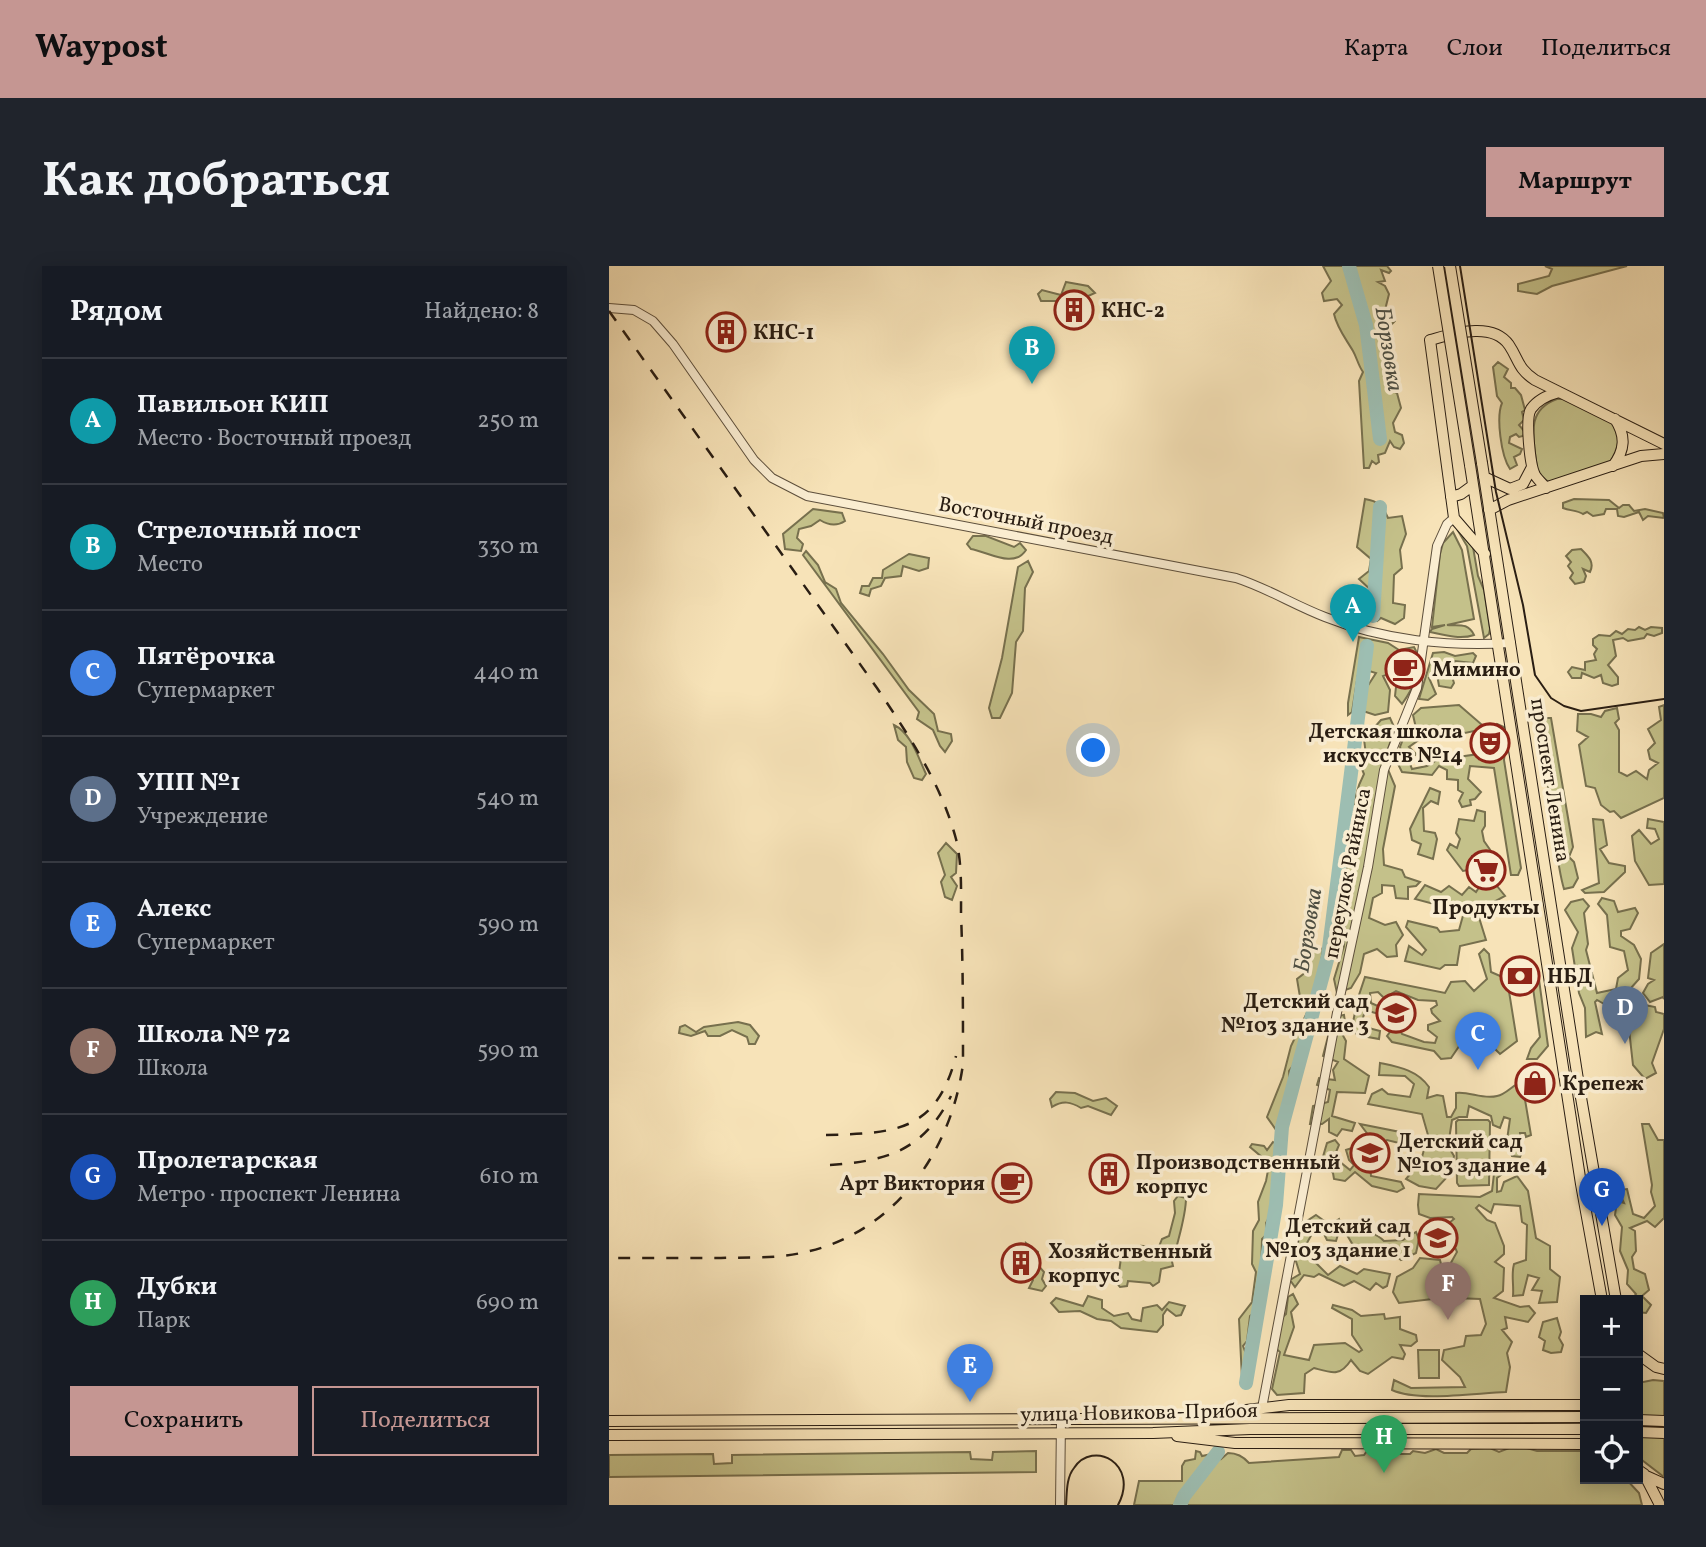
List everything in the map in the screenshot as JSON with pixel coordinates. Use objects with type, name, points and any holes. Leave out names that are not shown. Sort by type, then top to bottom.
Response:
[{"type":"main road","name":"проспект Ленина","points":[[1438,266],[1601,1295]]},
{"type":"main road","name":"проспект Ленина","points":[[1450,266],[1579,1086],[1615,1295]]},
{"type":"main road","points":[[1485,554],[1454,518],[1430,340],[1481,331],[1492,333],[1510,346],[1525,374],[1664,444]]},
{"type":"main road","points":[[1546,488],[1532,467],[1529,411],[1547,395],[1559,392]]},
{"type":"main road","points":[[1612,466],[1622,453],[1624,445],[1621,430],[1614,419]]},
{"type":"main road","points":[[1489,510],[1508,500],[1641,456],[1664,454]]},
{"type":"main road","points":[[1484,477],[1510,489],[1523,484],[1532,467]]},
{"type":"main road","points":[[1451,497],[1472,486]]},
{"type":"main road","points":[[1643,1358],[1664,1369]]},
{"type":"main road","points":[[1193,1417],[1301,1405],[1580,1405]]},
{"type":"main road","name":"улица Новикова-Прибоя","points":[[609,1421],[1580,1417]]},
{"type":"main road","points":[[1643,1420],[1664,1421]]},
{"type":"main road","name":"улица Новикова-Прибоя","points":[[609,1436],[1153,1433],[1250,1429],[1580,1429]]},
{"type":"main road","points":[[1643,1432],[1664,1433]]},
{"type":"main road","points":[[1153,1433],[1235,1443],[1580,1444]]},
{"type":"main road","points":[[1643,1473],[1664,1484]]},
{"type":"main road","points":[[1643,1475],[1660,1505]]},
{"type":"street","name":"Восточный проезд","points":[[609,308],[635,310],[653,321],[673,344],[754,460],[772,478],[796,492],[1236,578],[1261,586],[1350,627],[1391,636],[1511,643]]},
{"type":"street","name":"переулок Райниса","points":[[1262,1408],[1340,997],[1369,867],[1384,769],[1417,688],[1437,546],[1447,524],[1454,518]]},
{"type":"street","points":[[1060,1505],[1061,1419]]},
{"type":"shaded area","points":[[1323,266],[1387,266],[1391,271],[1389,273],[1381,270],[1385,281],[1378,282],[1385,286],[1389,294],[1385,310],[1394,315],[1395,321],[1387,329],[1391,334],[1386,351],[1393,370],[1392,391],[1397,393],[1401,408],[1393,423],[1395,432],[1402,435],[1404,443],[1400,449],[1394,447],[1390,441],[1385,453],[1378,455],[1379,462],[1376,464],[1372,461],[1369,468],[1364,468],[1359,381],[1363,372],[1335,319],[1334,314],[1342,305],[1337,299],[1324,301],[1322,293],[1331,281]]},
{"type":"shaded area","points":[[1545,266],[1627,266],[1552,286],[1537,294],[1518,291],[1518,284],[1549,276],[1552,269]]},
{"type":"shaded area","points":[[1066,282],[1088,286],[1095,293],[1088,296],[1090,301],[1084,306],[1089,313],[1085,318],[1065,312],[1060,301],[1041,301],[1038,294],[1042,290],[1061,295]]},
{"type":"shaded area","points":[[1498,362],[1508,369],[1504,377],[1511,383],[1511,388],[1515,388],[1521,395],[1525,410],[1522,412],[1524,420],[1519,425],[1525,432],[1523,436],[1516,434],[1510,437],[1509,443],[1522,449],[1520,454],[1514,457],[1517,465],[1510,469],[1500,436],[1499,417],[1502,403],[1497,396],[1493,367]]},
{"type":"shaded area","points":[[1557,399],[1564,399],[1612,423],[1621,443],[1612,461],[1549,482],[1540,476],[1537,470],[1533,438],[1535,419],[1539,411]]},
{"type":"shaded area","points":[[1365,499],[1379,505],[1388,518],[1402,516],[1406,534],[1400,550],[1402,568],[1394,575],[1393,603],[1405,605],[1404,618],[1395,624],[1366,616],[1362,620],[1354,615],[1372,591],[1359,579],[1369,571],[1371,559],[1357,547]]},
{"type":"shaded area","points":[[1574,499],[1609,500],[1619,508],[1629,505],[1634,511],[1645,509],[1663,513],[1664,518],[1648,516],[1643,520],[1639,512],[1624,517],[1618,516],[1617,509],[1606,509],[1604,514],[1593,516],[1587,512],[1583,514],[1563,508],[1563,503]]},
{"type":"shaded area","points":[[813,509],[842,513],[845,521],[832,525],[820,520],[799,529],[797,538],[803,544],[801,551],[785,549],[783,534]]},
{"type":"shaded area","points":[[1457,529],[1473,547],[1478,576],[1484,590],[1490,629],[1484,638],[1467,546]]},
{"type":"shaded area","points":[[1453,532],[1462,550],[1474,619],[1447,625],[1466,626],[1474,635],[1463,637],[1430,632],[1445,625],[1432,627],[1440,554],[1443,543]]},
{"type":"shaded area","points":[[973,536],[986,536],[1014,547],[1020,543],[1026,550],[1015,558],[1000,558],[971,549],[967,544]]},
{"type":"shaded area","points":[[1581,549],[1592,565],[1590,572],[1583,569],[1586,576],[1584,582],[1575,584],[1570,578],[1573,573],[1568,566],[1571,562],[1566,556],[1572,550]]},
{"type":"shaded area","points":[[806,551],[818,565],[825,582],[836,589],[841,603],[909,690],[934,714],[938,731],[951,734],[952,741],[945,752],[933,730],[917,719],[919,712],[803,555]]},
{"type":"shaded area","points":[[909,554],[929,558],[928,568],[919,571],[903,566],[901,576],[885,578],[881,586],[871,589],[869,596],[860,593],[862,586],[869,586],[873,578],[882,578],[883,570]]},
{"type":"shaded area","points":[[1028,561],[1033,572],[1025,588],[1023,631],[1016,642],[1012,693],[1000,718],[992,718],[989,708],[1002,658],[1018,567]]},
{"type":"shaded area","points":[[1639,627],[1645,630],[1651,627],[1662,628],[1662,633],[1654,636],[1647,634],[1644,638],[1628,641],[1623,638],[1613,640],[1616,656],[1608,665],[1618,677],[1618,684],[1612,686],[1603,683],[1601,675],[1594,678],[1582,673],[1581,678],[1572,678],[1568,672],[1572,667],[1585,670],[1585,662],[1596,660],[1594,654],[1597,649],[1593,645],[1593,639],[1599,635],[1610,636],[1616,631],[1622,634],[1628,629],[1635,630]]},
{"type":"shaded area","points":[[1359,637],[1388,643],[1399,650],[1414,647],[1417,654],[1416,677],[1402,704],[1395,696],[1396,687],[1413,681],[1411,672],[1402,660],[1392,660],[1389,674],[1383,676],[1390,690],[1388,712],[1375,715],[1363,711],[1367,687],[1376,673],[1359,668],[1352,712],[1348,715]]},
{"type":"shaded area","points":[[1444,652],[1455,656],[1473,653],[1476,656],[1473,663],[1455,661],[1451,673],[1454,683],[1451,688],[1439,686],[1437,674],[1429,678],[1436,694],[1428,700],[1419,699],[1433,653]]},
{"type":"shaded area","points":[[1459,705],[1481,724],[1479,730],[1465,733],[1461,730],[1453,734],[1445,730],[1423,737],[1409,747],[1416,754],[1409,761],[1412,769],[1427,766],[1437,760],[1479,754],[1479,759],[1492,757],[1493,728],[1497,724],[1506,728],[1507,738],[1502,746],[1521,868],[1518,875],[1511,875],[1494,768],[1470,766],[1468,779],[1481,792],[1475,799],[1470,800],[1471,805],[1462,807],[1459,801],[1463,793],[1458,790],[1458,780],[1447,779],[1447,770],[1439,766],[1432,775],[1402,772],[1396,760],[1403,755],[1400,747],[1405,734],[1416,728],[1413,715],[1421,708]]},
{"type":"shaded area","points":[[1664,705],[1664,798],[1621,818],[1601,805],[1595,788],[1586,786],[1579,745],[1588,737],[1577,731],[1578,714],[1601,717],[1605,711],[1617,708],[1619,719],[1615,723],[1619,730],[1619,772],[1627,776],[1636,771],[1647,779],[1649,770],[1658,763],[1650,759],[1648,750],[1655,743],[1648,729],[1661,720],[1659,707]]},
{"type":"shaded area","points":[[1390,718],[1395,729],[1384,760],[1395,786],[1383,849],[1384,865],[1402,870],[1405,877],[1420,882],[1416,886],[1408,887],[1408,899],[1396,898],[1394,886],[1382,885],[1382,893],[1373,898],[1369,918],[1385,925],[1396,922],[1403,935],[1396,945],[1397,956],[1387,957],[1377,949],[1364,954],[1360,973],[1351,988],[1337,993],[1334,979],[1344,946],[1347,862],[1357,842],[1354,807],[1364,774],[1359,762],[1366,755],[1364,739],[1381,720]]},
{"type":"shaded area","points":[[1543,718],[1551,718],[1573,847],[1569,857],[1574,862],[1578,878],[1573,887],[1564,889],[1553,842],[1558,836],[1551,825],[1555,803],[1543,776],[1548,765],[1544,748],[1549,740],[1539,732]]},
{"type":"shaded area","points":[[894,725],[905,734],[913,746],[926,774],[922,780],[914,778],[907,762],[906,747],[898,740]]},
{"type":"shaded area","points":[[1430,788],[1440,792],[1438,804],[1431,801],[1423,808],[1424,831],[1435,833],[1437,839],[1433,859],[1418,854],[1421,844],[1412,840],[1410,829]]},
{"type":"shaded area","points":[[1477,810],[1485,812],[1485,826],[1482,831],[1484,841],[1491,851],[1481,856],[1472,856],[1469,870],[1463,871],[1447,850],[1450,844],[1457,848],[1460,839],[1456,833],[1459,819],[1474,821]]},
{"type":"shaded area","points":[[1593,819],[1603,820],[1607,845],[1600,849],[1609,863],[1625,866],[1625,872],[1604,892],[1585,893],[1582,890],[1599,883]]},
{"type":"shaded area","points":[[1648,819],[1664,822],[1664,884],[1649,885],[1635,861],[1632,836],[1639,830],[1651,844],[1659,839],[1655,829],[1647,828]]},
{"type":"shaded area","points":[[946,843],[957,854],[956,873],[951,877],[957,886],[952,900],[945,897],[941,882],[945,875],[938,853]]},
{"type":"shaded area","points":[[1493,881],[1505,896],[1477,911],[1486,940],[1460,946],[1457,965],[1445,965],[1440,969],[1405,961],[1409,946],[1422,955],[1426,950],[1406,927],[1408,921],[1437,928],[1440,932],[1459,930],[1464,912],[1415,899],[1425,885],[1441,892],[1449,886],[1462,895],[1469,887],[1476,892],[1482,883]]},
{"type":"shaded area","points":[[1602,898],[1614,901],[1618,912],[1635,908],[1638,913],[1630,929],[1621,931],[1621,936],[1634,945],[1641,959],[1639,979],[1631,988],[1616,996],[1639,999],[1645,1005],[1655,1007],[1656,1012],[1664,1014],[1664,1029],[1652,1063],[1656,1073],[1645,1079],[1633,1065],[1626,1002],[1606,1005],[1597,1000],[1595,1002],[1602,1034],[1596,1032],[1586,1037],[1585,1008],[1579,993],[1572,948],[1578,932],[1565,910],[1571,902],[1583,899],[1589,906],[1584,913],[1588,944],[1586,950],[1597,993],[1616,989],[1618,978],[1628,970],[1624,951],[1610,947],[1607,915],[1598,904]]},
{"type":"shaded area","points":[[1664,944],[1664,999],[1663,997],[1650,1002],[1643,993],[1654,980],[1648,978],[1651,953]]},
{"type":"shaded area","points":[[1314,947],[1323,949],[1318,983],[1323,999],[1315,1014],[1306,1022],[1308,1037],[1289,1071],[1290,1086],[1282,1121],[1276,1130],[1267,1117],[1283,1077],[1291,1046],[1314,998],[1300,997],[1297,979],[1306,972],[1308,953]]},
{"type":"shaded area","points":[[1484,949],[1489,954],[1491,972],[1507,979],[1517,1041],[1500,1054],[1494,1048],[1494,1040],[1485,1038],[1477,1022],[1466,1025],[1464,1039],[1451,1058],[1441,1059],[1434,1051],[1392,1042],[1387,1036],[1393,1028],[1399,1028],[1402,1034],[1435,1043],[1437,1037],[1428,1030],[1428,1025],[1440,1021],[1431,1009],[1437,1005],[1436,1001],[1418,1000],[1396,991],[1384,998],[1378,992],[1370,993],[1371,1003],[1389,1011],[1391,997],[1396,996],[1401,1000],[1399,1011],[1402,1017],[1391,1021],[1387,1027],[1380,1024],[1379,1014],[1365,1010],[1361,1026],[1380,1031],[1379,1039],[1357,1035],[1352,1027],[1365,977],[1445,993],[1451,982],[1465,981],[1474,991],[1487,979],[1479,954]]},
{"type":"shaded area","points":[[1535,967],[1538,972],[1548,1046],[1537,1059],[1527,1059],[1531,1048],[1540,1037],[1531,974]]},
{"type":"shaded area","points":[[1344,1015],[1345,1022],[1341,1032],[1346,1041],[1344,1059],[1369,1076],[1365,1093],[1337,1092],[1332,1116],[1355,1123],[1352,1131],[1342,1129],[1337,1136],[1329,1132],[1329,1119],[1322,1124],[1310,1124],[1313,1106],[1328,1102],[1330,1090],[1317,1085],[1319,1078],[1335,1080],[1333,1070],[1338,1062],[1323,1056],[1333,1017]]},
{"type":"shaded area","points":[[738,1022],[750,1025],[759,1036],[755,1044],[749,1044],[747,1037],[732,1030],[720,1036],[708,1036],[705,1031],[691,1036],[679,1033],[680,1027],[685,1025],[696,1032],[704,1027]]},
{"type":"shaded area","points":[[1380,1063],[1401,1068],[1419,1077],[1429,1087],[1427,1098],[1443,1096],[1447,1117],[1451,1117],[1456,1108],[1456,1093],[1492,1097],[1501,1095],[1522,1082],[1531,1135],[1526,1137],[1525,1133],[1520,1133],[1520,1157],[1512,1156],[1507,1140],[1510,1119],[1504,1117],[1500,1128],[1493,1125],[1491,1116],[1469,1106],[1467,1117],[1452,1120],[1448,1146],[1454,1156],[1452,1167],[1447,1170],[1448,1176],[1436,1189],[1419,1186],[1406,1179],[1411,1173],[1408,1162],[1422,1157],[1428,1135],[1422,1114],[1368,1104],[1372,1094],[1382,1089],[1388,1094],[1410,1097],[1414,1084],[1405,1076],[1379,1075]]},
{"type":"shaded area","points":[[1056,1092],[1075,1093],[1093,1101],[1106,1098],[1117,1106],[1111,1115],[1088,1106],[1081,1108],[1067,1103],[1052,1107],[1050,1099]]},
{"type":"shaded area","points":[[1458,1120],[1490,1122],[1489,1185],[1459,1186],[1457,1183]]},
{"type":"shaded area","points":[[1360,1124],[1410,1134],[1413,1141],[1403,1144],[1387,1140],[1361,1154],[1370,1165],[1371,1176],[1401,1182],[1404,1188],[1397,1192],[1372,1186],[1355,1172],[1345,1181],[1334,1179],[1333,1173],[1322,1160],[1327,1143],[1335,1140],[1339,1145],[1334,1157],[1350,1170],[1354,1165],[1346,1150],[1355,1147],[1356,1140],[1368,1140],[1369,1136]]},
{"type":"shaded area","points":[[1642,1124],[1649,1124],[1658,1140],[1664,1140],[1664,1218],[1655,1227],[1647,1221],[1630,1228],[1635,1231],[1636,1251],[1632,1257],[1634,1269],[1645,1274],[1649,1290],[1643,1295],[1635,1295],[1627,1284],[1628,1270],[1620,1251],[1622,1227],[1615,1215],[1617,1201],[1624,1203],[1618,1190],[1627,1189],[1633,1214],[1644,1218],[1655,1206]]},
{"type":"shaded area","points":[[1273,1142],[1278,1145],[1270,1216],[1266,1223],[1267,1234],[1262,1239],[1260,1308],[1250,1316],[1247,1341],[1243,1346],[1252,1369],[1251,1381],[1242,1378],[1239,1319],[1252,1302],[1256,1272],[1252,1264],[1253,1231],[1259,1220],[1258,1202],[1270,1160],[1250,1147],[1252,1144],[1264,1146],[1267,1150]]},
{"type":"shaded area","points":[[1495,1165],[1501,1175],[1497,1178],[1497,1192],[1501,1191],[1504,1182],[1517,1176],[1528,1191],[1536,1238],[1550,1246],[1550,1269],[1560,1277],[1557,1302],[1539,1303],[1542,1291],[1532,1290],[1539,1278],[1528,1275],[1523,1295],[1513,1296],[1514,1264],[1526,1260],[1527,1225],[1522,1222],[1520,1206],[1494,1204],[1491,1213],[1479,1205],[1476,1208],[1487,1220],[1495,1223],[1504,1246],[1504,1254],[1495,1262],[1504,1268],[1503,1291],[1494,1298],[1520,1307],[1529,1306],[1535,1313],[1528,1322],[1505,1317],[1507,1328],[1502,1330],[1512,1342],[1507,1353],[1510,1367],[1506,1392],[1417,1396],[1392,1390],[1394,1380],[1411,1388],[1465,1387],[1460,1377],[1442,1360],[1444,1350],[1464,1346],[1466,1336],[1481,1335],[1486,1324],[1480,1299],[1455,1298],[1448,1291],[1441,1298],[1399,1303],[1393,1292],[1397,1277],[1413,1268],[1420,1258],[1440,1260],[1442,1268],[1448,1268],[1457,1252],[1452,1240],[1447,1236],[1449,1223],[1454,1219],[1430,1218],[1419,1214],[1419,1194],[1480,1197],[1492,1191]]},
{"type":"shaded area","points":[[1178,1196],[1186,1198],[1186,1205],[1175,1253],[1171,1257],[1173,1266],[1161,1269],[1159,1282],[1153,1286],[1150,1283],[1128,1281],[1127,1286],[1120,1287],[1114,1280],[1119,1272],[1122,1251],[1140,1246],[1158,1249],[1162,1239],[1169,1236],[1175,1213],[1174,1201]]},
{"type":"shaded area","points":[[1316,1215],[1330,1225],[1339,1219],[1341,1225],[1336,1241],[1327,1240],[1324,1234],[1313,1232],[1303,1250],[1328,1275],[1340,1266],[1357,1274],[1364,1269],[1390,1274],[1387,1286],[1383,1288],[1376,1283],[1370,1290],[1354,1281],[1344,1286],[1319,1274],[1314,1277],[1304,1275],[1295,1287],[1290,1280],[1300,1274],[1294,1255],[1304,1223]]},
{"type":"shaded area","points":[[1355,1225],[1384,1241],[1403,1240],[1416,1232],[1419,1239],[1416,1253],[1401,1260],[1393,1253],[1353,1245],[1347,1235]]},
{"type":"shaded area","points":[[1026,1243],[1038,1252],[1036,1263],[1044,1272],[1042,1279],[1046,1286],[1042,1291],[1029,1288],[1033,1280],[1028,1273]]},
{"type":"shaded area","points":[[1293,1294],[1298,1304],[1291,1312],[1294,1327],[1284,1355],[1309,1360],[1314,1345],[1345,1343],[1359,1352],[1362,1350],[1352,1335],[1352,1319],[1332,1308],[1333,1305],[1352,1310],[1361,1316],[1384,1314],[1385,1319],[1400,1317],[1400,1329],[1416,1335],[1417,1341],[1411,1346],[1400,1345],[1405,1354],[1403,1359],[1392,1357],[1368,1374],[1360,1371],[1351,1360],[1343,1369],[1335,1372],[1314,1368],[1305,1374],[1304,1393],[1277,1395],[1272,1389],[1280,1352],[1271,1344],[1275,1324],[1286,1314],[1288,1297]]},
{"type":"shaded area","points":[[1088,1296],[1102,1300],[1102,1308],[1114,1316],[1128,1313],[1132,1319],[1141,1321],[1143,1308],[1157,1305],[1162,1310],[1169,1302],[1185,1306],[1181,1315],[1176,1316],[1167,1309],[1163,1315],[1163,1325],[1157,1332],[1121,1328],[1111,1321],[1097,1319],[1080,1311],[1059,1312],[1051,1303],[1056,1298],[1083,1306]]},
{"type":"shaded area","points":[[1643,1297],[1651,1305],[1646,1313],[1643,1313]]},
{"type":"shaded area","points":[[1557,1318],[1561,1332],[1559,1338],[1563,1345],[1561,1352],[1551,1353],[1543,1350],[1545,1341],[1539,1337],[1543,1322]]},
{"type":"shaded area","points":[[1418,1350],[1439,1350],[1439,1378],[1419,1378]]},
{"type":"shaded area","points":[[1664,1381],[1664,1477],[1643,1461],[1643,1382]]},
{"type":"shaded area","points":[[1517,1445],[1537,1451],[1580,1451],[1580,1484],[1631,1484],[1639,1493],[1642,1505],[1134,1505],[1139,1481],[1182,1481],[1182,1466],[1185,1461],[1195,1459],[1196,1451],[1202,1456],[1216,1453],[1221,1459],[1228,1453],[1234,1454],[1249,1463],[1339,1457],[1342,1450],[1351,1450],[1355,1456],[1364,1455],[1367,1451],[1410,1454],[1413,1451],[1425,1453],[1436,1449],[1444,1453],[1467,1453],[1471,1449],[1490,1448],[1499,1452]]},
{"type":"shaded area","points":[[1036,1451],[1036,1472],[609,1477],[609,1455],[713,1454],[714,1464],[732,1463],[732,1455],[970,1452],[971,1459],[992,1460],[993,1452]]},
{"type":"waterway","name":"Борзовка","points":[[1349,266],[1366,325],[1380,439]]},
{"type":"waterway","name":"Борзовка","points":[[1373,616],[1380,507]]},
{"type":"waterway","name":"Борзовка","points":[[1246,1383],[1276,1205],[1282,1127],[1328,956],[1367,646]]},
{"type":"waterway","name":"Борзовка","points":[[1180,1505],[1218,1452]]},
{"type":"tram line","points":[[1460,266],[1496,492],[1523,605],[1535,675],[1551,698],[1564,706],[1581,711],[1664,699]]},
{"type":"tram line","points":[[1066,1505],[1071,1472],[1082,1460],[1092,1456],[1102,1456],[1119,1468],[1123,1478],[1123,1490],[1118,1505]]},
{"type":"railway","points":[[609,311],[877,688],[933,779],[950,818],[959,857],[963,970],[963,1064],[956,1097],[946,1129],[931,1158],[912,1185],[890,1209],[863,1228],[834,1243],[801,1253],[761,1257],[609,1258]]},
{"type":"railway","points":[[826,1135],[872,1133],[909,1124],[937,1101],[956,1056]]},
{"type":"railway","points":[[830,1165],[869,1160],[901,1150],[928,1129],[951,1096]]},
{"type":"place","name":"КНС-2","points":[[1074,310]]},
{"type":"place","name":"КНС-1","points":[[726,332]]},
{"type":"place","name":"Стрелочный пост","points":[[1032,384]]},
{"type":"place","name":"Павильон КИП","points":[[1353,642]]},
{"type":"place","name":"Мимино","points":[[1405,669]]},
{"type":"place","name":"Детская школа искусств №14","points":[[1490,743]]},
{"type":"place","name":"Продукты","points":[[1486,870]]},
{"type":"place","name":"НБД","points":[[1520,976]]},
{"type":"place","name":"Детский сад №103 здание 3","points":[[1396,1013]]},
{"type":"place","name":"УПП №1","points":[[1625,1044]]},
{"type":"place","name":"Пятёрочка","points":[[1478,1070]]},
{"type":"place","name":"Крепеж","points":[[1535,1083]]},
{"type":"place","name":"Детский сад №103 здание 4","points":[[1370,1153]]},
{"type":"place","name":"Производственный корпус","points":[[1109,1174]]},
{"type":"place","name":"Арт Виктория","points":[[1012,1183]]},
{"type":"place","name":"Пролетарская","points":[[1602,1226]]},
{"type":"place","name":"Детский сад №103 здание 1","points":[[1438,1238]]},
{"type":"place","name":"Хозяйственный корпус","points":[[1021,1263]]},
{"type":"place","name":"Школа № 72","points":[[1448,1320]]},
{"type":"place","name":"Алекс","points":[[970,1402]]},
{"type":"place","name":"Дубки","points":[[1384,1473]]}]
